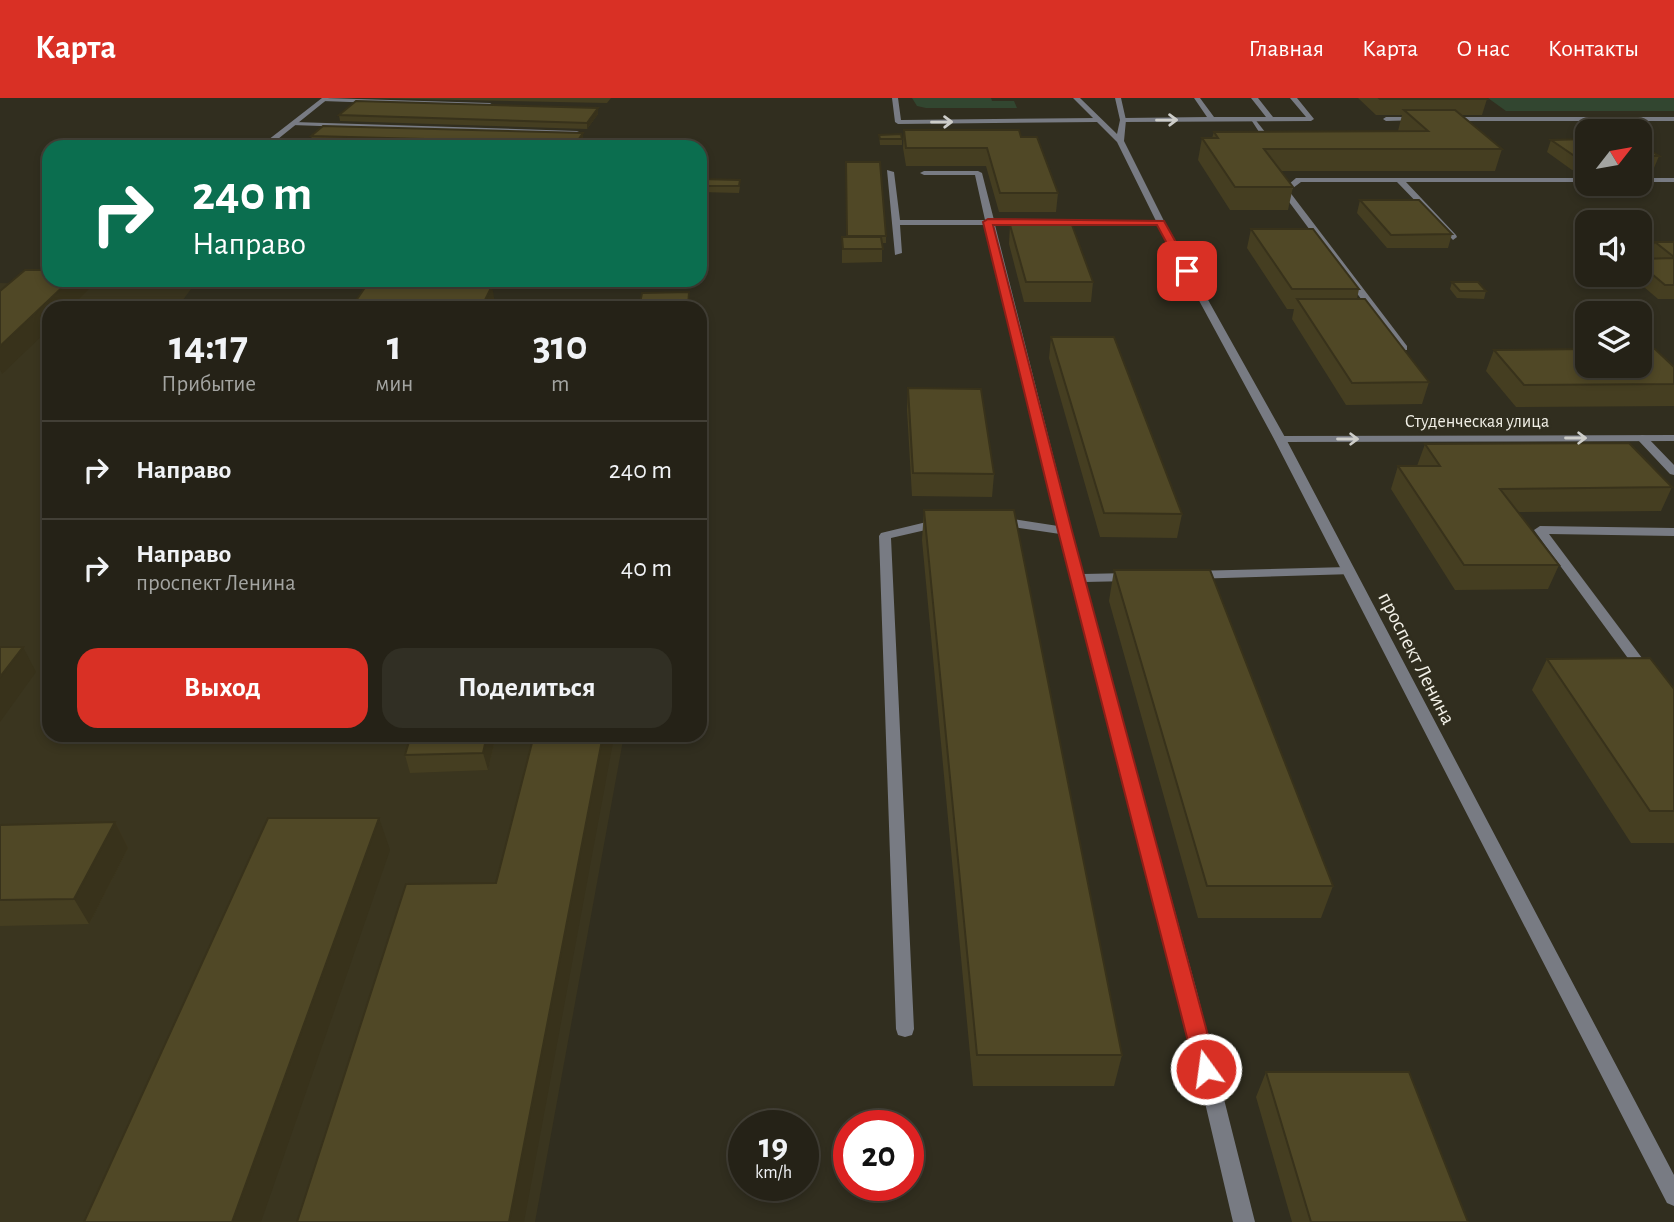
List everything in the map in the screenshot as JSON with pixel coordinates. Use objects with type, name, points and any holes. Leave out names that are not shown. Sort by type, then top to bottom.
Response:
[{"type":"street","points":[[895,98],[898,122],[1311,119],[1293,98]]},
{"type":"street","name":"проспект Ленина","points":[[1076,98],[1120,141],[1161,223],[1280,439],[1674,1196]]},
{"type":"street","points":[[1118,98],[1123,120],[1120,141]]},
{"type":"street","points":[[1197,98],[1212,119]]},
{"type":"street","points":[[1254,98],[1270,119]]},
{"type":"street","points":[[273,140],[325,99],[501,105]]},
{"type":"street","points":[[1252,119],[1278,153]]},
{"type":"street","points":[[1386,119],[1674,119]]},
{"type":"street","points":[[1444,119],[1454,128]]},
{"type":"street","points":[[294,124],[577,133]]},
{"type":"street","points":[[1292,171],[1298,180]]},
{"type":"street","points":[[1504,171],[1514,179]]},
{"type":"street","points":[[890,172],[898,253]]},
{"type":"street","points":[[924,173],[978,173],[1065,531],[1188,992],[1244,1222]]},
{"type":"street","points":[[1405,352],[1285,191],[1298,180],[1575,180]]},
{"type":"street","points":[[1399,180],[1453,237]]},
{"type":"street","points":[[1652,180],[1674,180]]},
{"type":"street","points":[[896,222],[1161,223]]},
{"type":"street","points":[[1642,438],[1674,472]]},
{"type":"street","name":"Студенческая улица","points":[[1280,439],[1674,438]]},
{"type":"street","points":[[982,518],[1065,531]]},
{"type":"street","points":[[905,1029],[886,536],[957,519]]},
{"type":"street","points":[[1658,690],[1541,530],[1674,532]]},
{"type":"street","points":[[1182,575],[1348,571]]},
{"type":"street","points":[[1077,578],[1143,576]]},
{"type":"shaded area","points":[[0,283],[42,284],[42,287],[191,289],[182,301],[42,301],[42,742],[623,742],[535,1222],[0,1222]]},
{"type":"green space","points":[[912,98],[991,98],[992,101],[1014,101],[1017,108],[926,108],[917,106]]},
{"type":"green space","points":[[1488,98],[1674,98],[1674,111],[1506,111]]},
{"type":"building","points":[[1486,98],[1487,99],[1380,99]]},
{"type":"building","points":[[356,101],[598,108],[587,123],[339,115]]},
{"type":"building","points":[[1404,110],[1455,110],[1502,149],[1264,149],[1293,187],[1235,187],[1202,138],[1218,138],[1214,132],[1428,131]]},
{"type":"building","points":[[323,126],[583,133],[578,140],[311,136]]},
{"type":"building","points":[[904,130],[1019,130],[1021,137],[1037,137],[1058,193],[1000,193],[987,148],[906,148]]},
{"type":"building","points":[[901,134],[902,139],[880,139],[879,135]]},
{"type":"building","points":[[1575,139],[1575,156],[1551,140]]},
{"type":"building","points":[[846,162],[880,162],[886,236],[847,236]]},
{"type":"building","points":[[707,179],[740,180],[739,186],[707,186]]},
{"type":"building","points":[[1360,200],[1419,200],[1452,234],[1391,235]]},
{"type":"building","points":[[1010,225],[1072,225],[1093,282],[1026,282]]},
{"type":"building","points":[[1251,229],[1313,229],[1359,289],[1292,289]]},
{"type":"building","points":[[842,237],[881,237],[883,249],[843,249]]},
{"type":"building","points":[[1655,242],[1674,242],[1674,257]]},
{"type":"building","points":[[1674,258],[1674,285],[1665,285],[1652,274],[1652,259]]},
{"type":"building","points":[[25,270],[42,270],[42,287],[63,287],[48,301],[42,301],[42,306],[0,346],[0,291]]},
{"type":"building","points":[[1452,282],[1478,282],[1486,291],[1460,291]]},
{"type":"building","points":[[365,287],[492,287],[484,301],[356,301]]},
{"type":"building","points":[[689,292],[688,301],[640,301],[642,293]]},
{"type":"building","points":[[1297,299],[1365,299],[1429,382],[1352,383]]},
{"type":"building","points":[[1051,337],[1114,337],[1182,514],[1104,513]]},
{"type":"building","points":[[1575,349],[1575,378],[1652,378],[1652,349],[1655,349],[1674,367],[1674,384],[1524,385],[1494,350]]},
{"type":"building","points":[[908,388],[981,389],[994,474],[913,473]]},
{"type":"building","points":[[1629,443],[1672,487],[1500,489],[1559,565],[1464,565],[1398,466],[1440,466],[1425,444]]},
{"type":"building","points":[[924,510],[1014,510],[1122,1055],[977,1055]]},
{"type":"building","points":[[1114,570],[1210,570],[1333,886],[1207,886]]},
{"type":"building","points":[[0,647],[23,647],[0,677]]},
{"type":"building","points":[[1650,658],[1674,689],[1674,811],[1650,811],[1547,659]]},
{"type":"building","points":[[409,742],[485,742],[483,753],[405,755]]},
{"type":"building","points":[[532,742],[602,742],[509,1222],[297,1222],[406,884],[496,883]]},
{"type":"building","points":[[268,818],[379,818],[232,1222],[84,1222]]},
{"type":"building","points":[[115,822],[74,899],[0,900],[0,825]]},
{"type":"building","points":[[1266,1072],[1409,1072],[1468,1222],[1311,1222]]},
{"type":"route","points":[[1187,271],[1161,223],[988,222],[1065,531],[1188,992],[1206,1069]]}]
